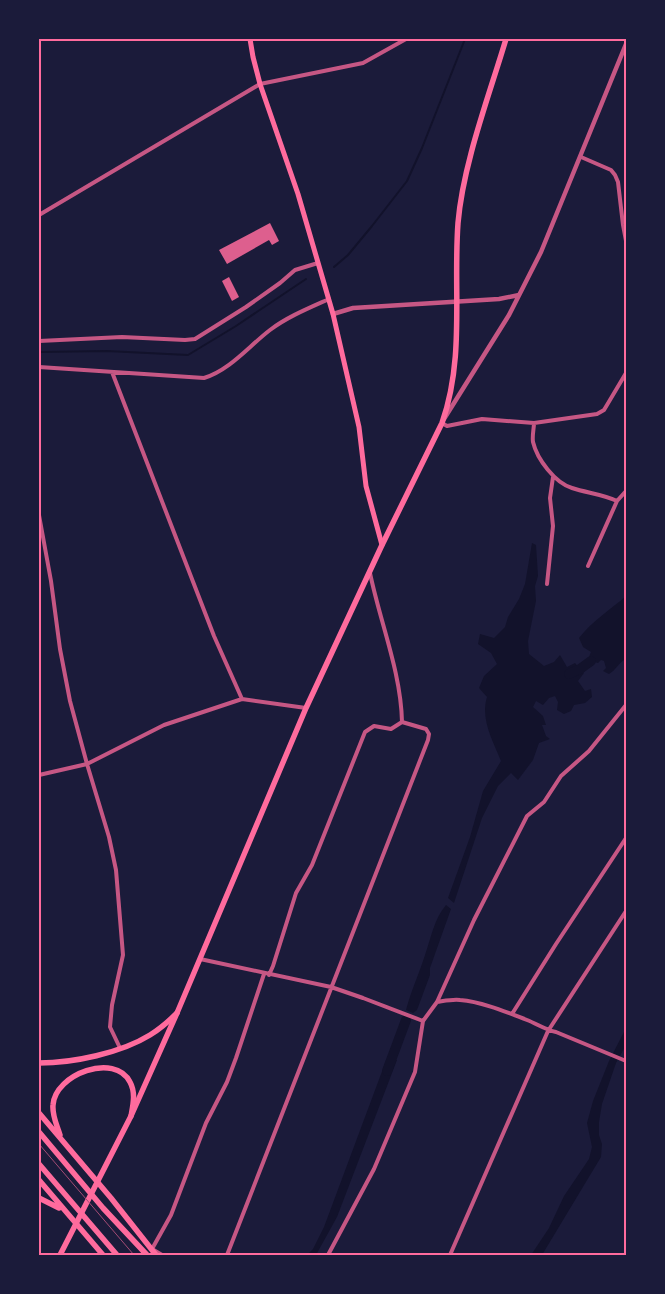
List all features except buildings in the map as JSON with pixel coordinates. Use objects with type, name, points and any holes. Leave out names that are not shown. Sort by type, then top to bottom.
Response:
[{"type":"main road","points":[[250,39],[260,84],[298,194],[333,314],[359,427],[366,486],[382,546]]},
{"type":"main road","points":[[60,1255],[131,1116],[177,1013],[306,708],[442,423],[449,403],[456,363],[458,221],[464,186],[506,39]]},
{"type":"main road","points":[[39,1063],[82,1058],[120,1048],[150,1035],[177,1013]]},
{"type":"main road","points":[[62,1139],[55,1121],[53,1103],[62,1085],[79,1073],[103,1068],[118,1071],[125,1075],[133,1091],[131,1116]]},
{"type":"main road","points":[[39,1113],[156,1255]]},
{"type":"main road","points":[[39,1132],[103,1208],[147,1255]]},
{"type":"main road","points":[[39,1164],[117,1255]]},
{"type":"main road","points":[[39,1180],[103,1255]]},
{"type":"main road","points":[[39,1198],[63,1210]]},
{"type":"street","points":[[39,215],[260,84],[362,63],[406,39]]},
{"type":"street","points":[[626,44],[581,157],[541,252],[520,296],[442,423],[447,426],[482,420],[534,422],[597,414],[604,410],[626,373]]},
{"type":"street","points":[[581,157],[610,170],[615,175],[618,182],[626,241]]},
{"type":"street","points":[[39,341],[122,337],[194,339],[280,284],[295,270],[318,263]]},
{"type":"street","points":[[333,314],[353,308],[520,296]]},
{"type":"street","points":[[39,367],[204,378],[213,375],[244,353],[271,329],[328,298]]},
{"type":"street","points":[[112,372],[214,636],[242,699]]},
{"type":"street","points":[[534,422],[533,442],[553,477],[569,488],[608,497],[616,501]]},
{"type":"street","points":[[547,584],[553,526],[550,498],[553,477]]},
{"type":"street","points":[[588,566],[616,501],[626,491]]},
{"type":"street","points":[[39,515],[70,701],[109,836],[117,879],[123,955],[110,1017],[110,1027],[120,1048]]},
{"type":"street","points":[[39,547],[45,547]]},
{"type":"street","points":[[370,572],[398,683],[402,722]]},
{"type":"street","points":[[39,775],[87,764],[164,726],[242,699],[306,708]]},
{"type":"street","points":[[328,1255],[374,1169],[415,1072],[423,1021],[437,1002],[474,920],[527,816],[544,802],[561,776],[589,751],[626,706]]},
{"type":"street","points":[[162,1255],[152,1249],[171,1215],[206,1123],[230,1074],[266,975],[273,966],[296,893],[312,865],[365,732],[374,726],[391,728],[402,722],[414,724],[426,729],[429,738],[330,987],[227,1255]]},
{"type":"street","points":[[512,1014],[626,838]]},
{"type":"street","points":[[450,1255],[548,1031],[626,910]]},
{"type":"street","points":[[200,959],[266,975],[330,987],[423,1021]]},
{"type":"street","points":[[437,1002],[459,1000],[484,1004],[624,1060]]},
{"type":"shaded area","points":[[532,543],[536,545],[538,576],[535,586],[536,601],[528,641],[529,654],[544,666],[554,662],[560,655],[567,667],[575,663],[584,673],[578,681],[585,691],[591,689],[592,697],[585,703],[574,705],[571,711],[564,714],[557,710],[558,702],[555,696],[549,698],[543,705],[536,701],[533,707],[543,716],[546,725],[542,725],[546,736],[550,739],[539,743],[533,760],[518,780],[511,773],[498,786],[482,818],[454,903],[448,898],[470,837],[483,791],[501,761],[486,722],[485,705],[487,697],[479,688],[484,676],[497,664],[491,653],[478,644],[480,634],[494,638],[505,627],[525,584]]},
{"type":"shaded area","points":[[626,596],[626,659],[609,674],[603,671],[606,668],[604,661],[601,660],[598,663],[591,661],[589,657],[591,652],[583,647],[579,638],[595,621]]},
{"type":"shaded area","points":[[446,905],[451,909],[430,968],[430,975],[417,1010],[413,1013],[406,1010],[408,1003],[436,922]]},
{"type":"shaded area","points":[[626,1028],[626,1045],[616,1063],[602,1104],[599,1122],[599,1135],[602,1144],[601,1157],[542,1255],[531,1255],[549,1228],[564,1196],[589,1159],[592,1147],[587,1123],[593,1101],[609,1061]]},
{"type":"shaded area","points":[[387,1058],[397,1060],[337,1217],[316,1255],[307,1255],[313,1249],[324,1227]]},
{"type":"waterway","points":[[334,267],[348,255],[407,181],[465,39]]},
{"type":"waterway","points":[[39,352],[107,351],[188,355],[236,326],[306,279]]},
{"type":"waterway","points":[[569,674],[591,661]]},
{"type":"waterway","points":[[387,1071],[406,1020]]},
{"type":"tram line","points":[[39,1144],[134,1255]]}]
